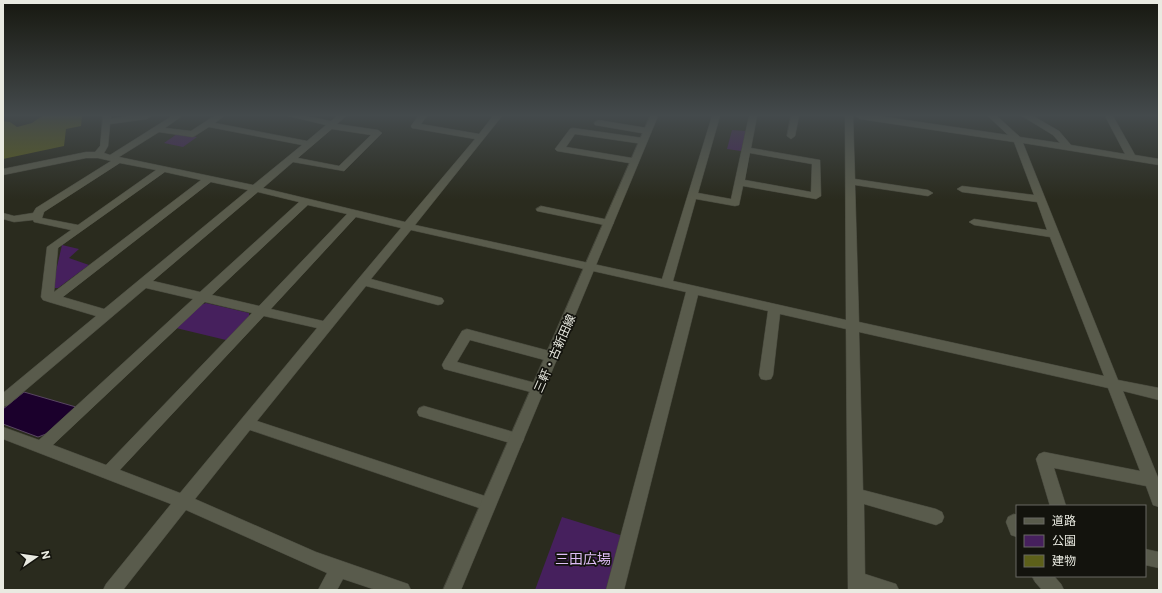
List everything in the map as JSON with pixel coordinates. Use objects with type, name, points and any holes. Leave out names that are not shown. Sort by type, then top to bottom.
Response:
[{"type":"street","points":[[98,155],[104,144]]},
{"type":"street","points":[[3,216],[14,219],[36,216],[40,210],[136,144]]},
{"type":"street","points":[[3,401],[310,144]]},
{"type":"street","points":[[292,159],[341,169],[366,144]]},
{"type":"street","points":[[112,590],[246,423],[475,144]]},
{"type":"street","points":[[564,144],[560,149],[635,161]]},
{"type":"street","name":"三軒・古新田線","points":[[452,590],[591,267],[642,144]]},
{"type":"street","points":[[666,284],[708,144]]},
{"type":"street","points":[[692,195],[735,203],[747,144]]},
{"type":"street","points":[[849,144],[854,325],[857,585],[890,590]]},
{"type":"street","points":[[1020,144],[1112,384],[1159,498]]},
{"type":"street","points":[[1047,144],[1159,162]]},
{"type":"street","points":[[1065,144],[1068,147]]},
{"type":"street","points":[[1124,144],[1132,158]]},
{"type":"street","points":[[740,182],[816,196],[818,162],[746,150]]},
{"type":"street","points":[[3,172],[86,155],[98,155],[210,178],[407,226],[1159,394]]},
{"type":"street","points":[[106,314],[47,297],[53,247],[165,168]]},
{"type":"street","points":[[53,298],[210,178]]},
{"type":"street","points":[[850,181],[928,193]]},
{"type":"street","points":[[962,189],[1040,199]]},
{"type":"street","points":[[41,447],[306,201]]},
{"type":"street","points":[[540,209],[609,223]]},
{"type":"street","points":[[108,473],[354,213]]},
{"type":"street","points":[[36,216],[38,220],[79,228]]},
{"type":"street","points":[[974,222],[1054,234]]},
{"type":"street","points":[[362,281],[438,301]]},
{"type":"street","points":[[144,283],[204,296],[325,326]]},
{"type":"street","points":[[615,590],[693,290]]},
{"type":"street","points":[[766,375],[775,308]]},
{"type":"street","points":[[538,389],[449,365],[467,334],[552,357]]},
{"type":"street","points":[[424,412],[517,439]]},
{"type":"street","points":[[246,423],[488,504]]},
{"type":"street","points":[[3,433],[183,501],[314,560],[402,590]]},
{"type":"street","points":[[1058,505],[1044,459],[1151,480]]},
{"type":"street","points":[[856,495],[936,517]]},
{"type":"street","points":[[1146,557],[1159,560]]},
{"type":"street","points":[[328,590],[339,569]]},
{"type":"street","points":[[1042,577],[1056,590]]},
{"type":"green space","points":[[167,144],[188,144],[183,147]]},
{"type":"green space","points":[[728,144],[743,144],[741,151],[727,149]]},
{"type":"green space","points":[[62,245],[79,249],[69,258],[89,265],[58,288],[52,288]]},
{"type":"green space","points":[[206,303],[249,313],[249,317],[226,340],[176,328],[201,305]]},
{"type":"green space","name":"三田広場","points":[[562,517],[623,536],[607,590],[535,590]]},
{"type":"shaded area","points":[[24,392],[76,407],[46,434],[38,437],[3,424],[3,409]]},
{"type":"building","points":[[3,144],[64,144],[64,146],[3,159]]}]
